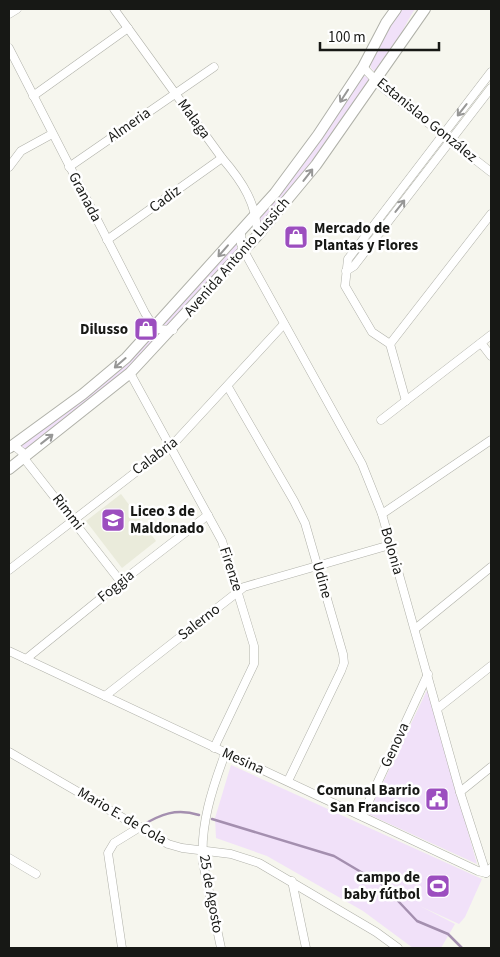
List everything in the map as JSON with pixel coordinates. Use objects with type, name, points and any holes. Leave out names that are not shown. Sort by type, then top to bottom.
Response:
[{"type":"main road","points":[[384,9],[386,22]]},
{"type":"main road","name":"Avenida Antonio Lussich","points":[[11,446],[83,394],[126,358],[155,329],[293,171],[363,67],[386,22],[396,9]]},
{"type":"main road","name":"Avenida Antonio Lussich","points":[[14,462],[130,373],[244,251],[316,165],[425,9]]},
{"type":"street","points":[[9,14],[17,9]]},
{"type":"street","name":"Malaga","points":[[114,9],[240,180],[255,215],[257,236]]},
{"type":"street","points":[[33,96],[128,28]]},
{"type":"street","name":"Granada","points":[[9,48],[69,167],[155,329]]},
{"type":"street","name":"Almeria","points":[[69,167],[214,67]]},
{"type":"street","name":"Estanislao González","points":[[363,67],[376,80],[491,172]]},
{"type":"street","points":[[406,401],[390,344],[372,332],[345,286],[348,259],[491,72]]},
{"type":"street","points":[[346,270],[354,266],[491,88]]},
{"type":"street","points":[[9,166],[22,151],[52,134]]},
{"type":"street","name":"Cadiz","points":[[108,240],[222,158]]},
{"type":"street","points":[[390,344],[491,214]]},
{"type":"street","points":[[241,230],[241,244],[244,251]]},
{"type":"street","name":"Bolonia","points":[[244,251],[362,464],[382,514],[438,708],[460,792],[485,871]]},
{"type":"street","name":"Calabria","points":[[9,570],[176,441],[228,387],[284,324]]},
{"type":"street","points":[[155,329],[172,330]]},
{"type":"street","points":[[381,420],[491,336]]},
{"type":"street","points":[[481,343],[491,356]]},
{"type":"street","name":"Firenze","points":[[130,373],[222,541],[254,646],[254,664],[214,748]]},
{"type":"street","name":"Udine","points":[[228,387],[305,523],[344,663],[288,781]]},
{"type":"street","points":[[382,514],[491,440]]},
{"type":"street","name":"Rimmi","points":[[11,446],[22,452],[14,462],[73,519],[121,582]]},
{"type":"street","name":"Foggia","points":[[26,659],[208,515]]},
{"type":"street","name":"Salerno","points":[[105,696],[244,587],[390,545]]},
{"type":"street","points":[[415,629],[491,567]]},
{"type":"street","name":"Mesina","points":[[9,651],[225,754],[485,871]]},
{"type":"street","points":[[438,708],[491,666]]},
{"type":"street","name":"Genova","points":[[362,816],[428,674]]},
{"type":"street","name":"Mario E. de Cola","points":[[9,752],[168,844],[231,854],[259,862],[376,932],[398,948]]},
{"type":"street","name":"25 de Agosto","points":[[221,948],[202,850],[206,815],[225,754]]},
{"type":"street","points":[[460,792],[491,767]]},
{"type":"street","points":[[122,948],[108,853],[114,842],[140,827]]},
{"type":"street","points":[[9,858],[36,874]]},
{"type":"street","points":[[292,881],[306,948]]},
{"type":"shaded area","points":[[401,9],[415,9],[392,52],[375,72],[371,68],[370,63],[386,31]]},
{"type":"shaded area","points":[[363,76],[368,77],[369,82],[301,177],[260,225],[260,215]]},
{"type":"shaded area","points":[[237,241],[237,251],[171,326],[161,327]]},
{"type":"shaded area","points":[[164,334],[126,370],[25,451],[19,445],[154,335]]},
{"type":"shaded area","points":[[121,494],[156,541],[122,568],[86,521]]},
{"type":"shaded area","points":[[428,688],[477,864],[368,814]]},
{"type":"shaded area","points":[[231,765],[482,879],[465,917],[459,924],[420,906],[455,924],[441,948],[413,948],[363,911],[267,856],[216,838],[215,818]]},
{"type":"waterway","points":[[141,826],[169,813],[183,812],[199,815]]},
{"type":"waterway","points":[[212,819],[334,856],[383,885],[417,921],[448,934],[462,948]]},
{"type":"place","name":"Mercado de Plantas y Flores","points":[[296,237]]},
{"type":"place","name":"Dilusso","points":[[146,329]]},
{"type":"place","name":"Liceo 3 de Maldonado","points":[[113,520]]},
{"type":"place","name":"Comunal Barrio San Francisco","points":[[437,799]]},
{"type":"place","name":"campo de baby fútbol","points":[[438,886]]}]
